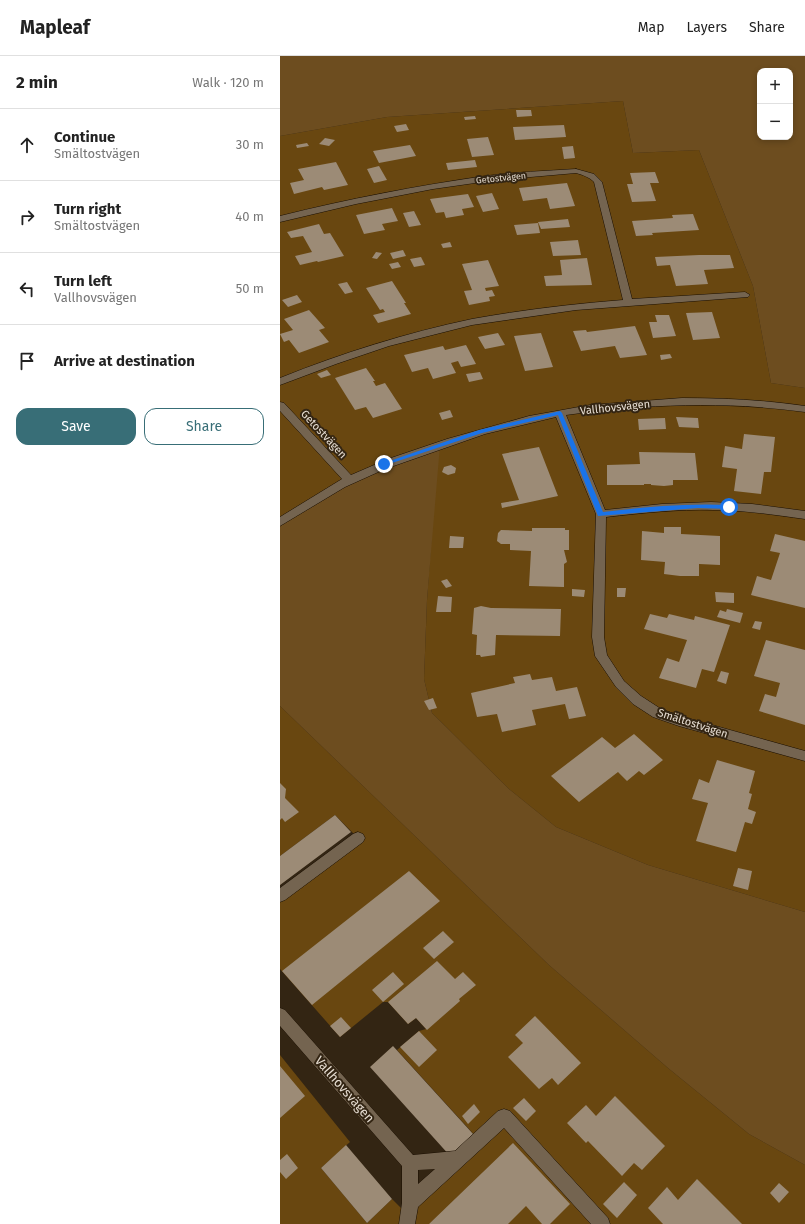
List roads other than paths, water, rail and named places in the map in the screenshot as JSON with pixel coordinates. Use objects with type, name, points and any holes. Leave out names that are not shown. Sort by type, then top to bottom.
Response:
[{"type":"street","name":"Getostvägen","points":[[280,219],[374,198],[480,180],[576,171],[586,173],[594,177],[598,182],[628,302]]},
{"type":"street","points":[[280,382],[351,355],[421,334],[498,318],[561,308],[628,302],[745,295]]},
{"type":"street","name":"Vallhovsvägen","points":[[280,522],[349,480],[384,464],[481,432],[560,413],[666,402],[726,402],[805,409]]},
{"type":"street","name":"Getostvägen","points":[[280,405],[349,480]]},
{"type":"street","name":"Smältostvägen","points":[[560,413],[601,514],[598,637],[601,656],[620,684],[637,700],[657,713],[679,721],[805,756]]},
{"type":"street","points":[[601,514],[698,506],[756,509],[805,515]]},
{"type":"street","points":[[280,896],[358,838]]},
{"type":"street","name":"Vallhovsvägen","points":[[280,1015],[410,1163]]},
{"type":"street","points":[[410,1203],[504,1117],[602,1224]]},
{"type":"street","points":[[407,1224],[410,1203],[410,1163],[458,1159]]}]
